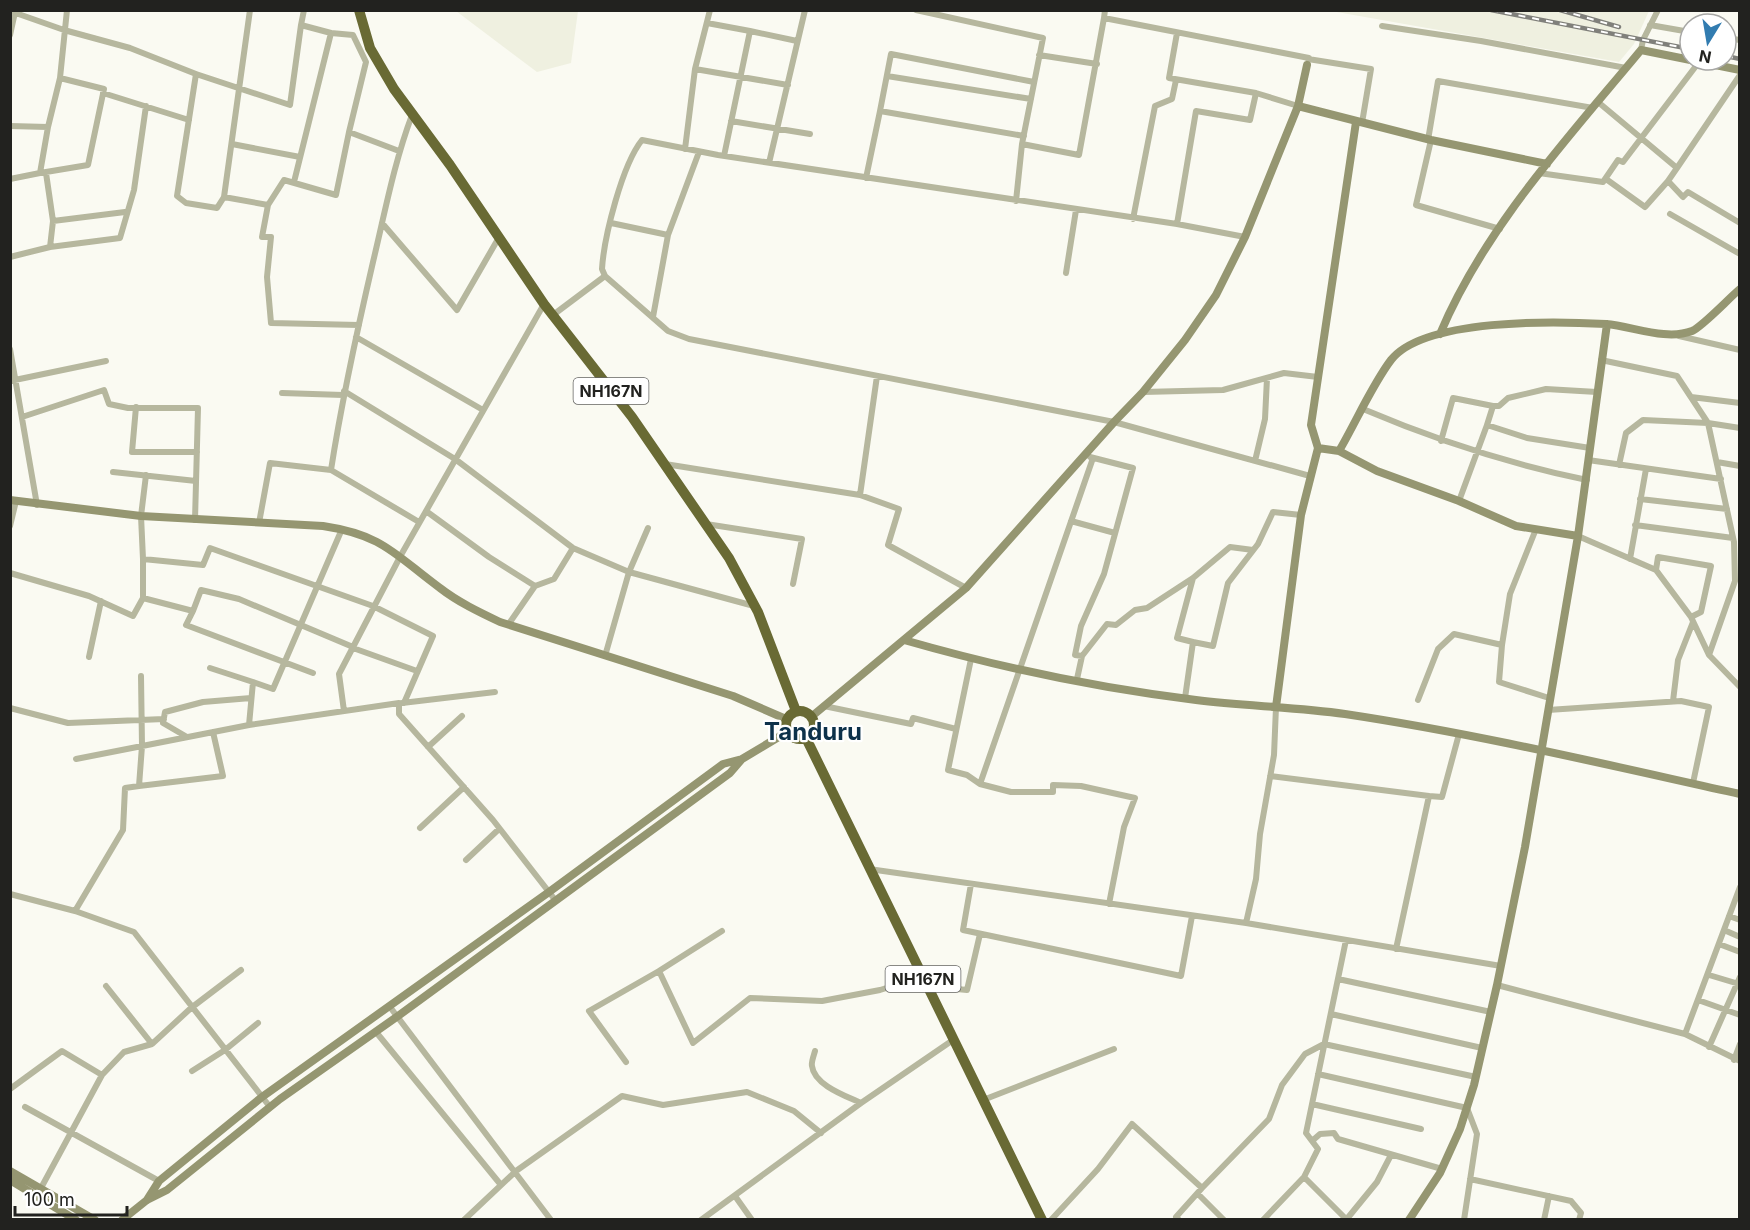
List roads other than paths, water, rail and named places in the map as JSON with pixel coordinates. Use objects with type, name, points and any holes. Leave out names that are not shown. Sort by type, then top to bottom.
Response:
[{"type":"highway","name":"NH167N","points":[[359,10],[370,48],[394,89],[450,165],[544,304],[664,464],[729,558],[755,606],[796,711]]},
{"type":"highway","points":[[796,711],[802,711],[811,717],[814,727],[806,738],[794,738],[787,732],[786,719],[796,711]]},
{"type":"highway","name":"NH167N","points":[[806,738],[1042,1220]]},
{"type":"street","points":[[50,247],[52,221],[43,173],[48,127],[60,78],[67,10]]},
{"type":"street","points":[[196,74],[177,196],[186,203],[217,208],[224,197],[250,10]]},
{"type":"street","points":[[10,36],[13,11],[64,30],[130,48],[196,74],[290,105],[304,10]]},
{"type":"street","points":[[685,149],[695,69],[710,10]]},
{"type":"street","points":[[769,164],[805,10]]},
{"type":"street","points":[[916,10],[1043,38],[1022,144],[1016,201]]},
{"type":"street","points":[[1022,144],[1079,155],[1105,10]]},
{"type":"street","points":[[1440,334],[1452,305],[1539,173],[1641,50],[1658,10]]},
{"type":"street","points":[[1104,18],[1308,61],[1371,69],[1359,122],[1318,377],[1311,425],[1318,448],[1300,515],[1276,707],[1270,776],[1260,834],[1256,879],[1246,923]]},
{"type":"street","points":[[707,23],[797,41]]},
{"type":"street","points":[[301,25],[331,33],[354,35],[366,62],[336,195],[285,180],[268,205],[261,237],[271,237],[267,277],[271,323],[359,324]]},
{"type":"street","points":[[1650,25],[1678,30]]},
{"type":"street","points":[[1382,26],[1626,68]]},
{"type":"street","points":[[724,156],[750,31]]},
{"type":"street","points":[[294,182],[331,33]]},
{"type":"street","points":[[1177,33],[1169,78],[1256,93],[1430,140],[1547,164]]},
{"type":"street","points":[[1641,50],[1678,58]]},
{"type":"street","points":[[866,178],[891,54],[1034,82]]},
{"type":"street","points":[[1040,55],[1096,63]]},
{"type":"street","points":[[811,717],[966,588],[1088,457],[1114,422],[1143,392],[1185,340],[1216,296],[1245,237],[1298,106],[1308,61]]},
{"type":"street","points":[[695,69],[788,85]]},
{"type":"street","points":[[1539,173],[1604,182],[1618,160],[1623,162],[1641,140],[1692,72]]},
{"type":"street","points":[[1606,178],[1645,207],[1668,182],[1740,75]]},
{"type":"street","points":[[887,76],[1031,99]]},
{"type":"street","points":[[10,179],[88,165],[104,89],[60,78]]},
{"type":"street","points":[[1133,219],[1155,106],[1172,99],[1176,80]]},
{"type":"street","points":[[1501,229],[1416,205],[1430,140],[1438,81],[1595,105],[1677,168]]},
{"type":"street","points":[[103,93],[189,120]]},
{"type":"street","points":[[1177,224],[1196,111],[1250,120],[1256,93]]},
{"type":"street","points":[[10,257],[50,247],[120,238],[125,212],[134,190],[146,106]]},
{"type":"street","points":[[880,111],[1024,136]]},
{"type":"street","points":[[331,470],[343,393],[399,151],[412,115]]},
{"type":"street","points":[[731,121],[810,134]]},
{"type":"street","points":[[10,126],[48,127]]},
{"type":"street","points":[[349,132],[399,151]]},
{"type":"street","points":[[1245,237],[1177,224],[769,164],[642,140],[629,163],[611,223],[602,269],[605,276],[668,331],[689,339],[1114,422],[1310,476]]},
{"type":"street","points":[[232,144],[300,157]]},
{"type":"street","points":[[653,317],[668,235],[699,152]]},
{"type":"street","points":[[1668,182],[1683,197],[1688,192],[1740,223]]},
{"type":"street","points":[[224,197],[268,205]]},
{"type":"street","points":[[1066,273],[1076,210]]},
{"type":"street","points":[[52,221],[125,212]]},
{"type":"street","points":[[1670,214],[1740,254]]},
{"type":"street","points":[[382,223],[457,310],[498,239]]},
{"type":"street","points":[[611,223],[668,235]]},
{"type":"street","points":[[553,315],[605,276]]},
{"type":"street","points":[[1669,334],[1692,331],[1740,289]]},
{"type":"street","points":[[344,711],[339,674],[419,522],[544,304]]},
{"type":"street","points":[[1339,451],[1392,359],[1425,337],[1468,328],[1537,323],[1607,324],[1669,334],[1740,350]]},
{"type":"street","points":[[1409,1220],[1442,1169],[1467,1108],[1497,985],[1525,847],[1578,536],[1607,324]]},
{"type":"street","points":[[356,337],[483,410]]},
{"type":"street","points":[[10,349],[37,505]]},
{"type":"street","points":[[1602,360],[1677,376],[1708,423],[1733,538],[1735,581],[1708,655]]},
{"type":"street","points":[[14,381],[106,361]]},
{"type":"street","points":[[1143,392],[1223,390],[1284,373],[1318,377]]},
{"type":"street","points":[[860,495],[877,376]]},
{"type":"street","points":[[1255,461],[1265,419],[1267,378]]},
{"type":"street","points":[[1441,441],[1453,398],[1499,406],[1508,398],[1546,389],[1598,392]]},
{"type":"street","points":[[22,417],[104,390],[109,404],[198,408],[195,519]]},
{"type":"street","points":[[282,393],[343,393],[455,459],[573,548],[629,572],[755,606]]},
{"type":"street","points":[[1691,397],[1740,403]]},
{"type":"street","points":[[1460,501],[1493,406]]},
{"type":"street","points":[[136,407],[132,452],[197,452]]},
{"type":"street","points":[[1363,409],[1441,441],[1478,453],[1527,468],[1587,480]]},
{"type":"street","points":[[1619,465],[1626,433],[1643,420],[1708,423],[1740,428]]},
{"type":"street","points":[[1487,425],[1527,438],[1590,448]]},
{"type":"street","points":[[1318,448],[1339,451],[1377,471],[1460,501],[1516,526],[1578,536],[1656,570],[1692,620],[1708,655],[1740,687]]},
{"type":"street","points":[[980,784],[1071,521],[1088,457]]},
{"type":"street","points":[[1082,656],[1075,655],[1081,626],[1104,574],[1133,468],[1088,457]]},
{"type":"street","points":[[1588,460],[1721,480]]},
{"type":"street","points":[[1717,462],[1740,466]]},
{"type":"street","points":[[260,523],[270,463],[331,470],[419,522]]},
{"type":"street","points":[[664,464],[860,495],[899,509],[888,545],[966,588]]},
{"type":"street","points":[[1630,559],[1646,469]]},
{"type":"street","points":[[113,472],[196,481]]},
{"type":"street","points":[[10,573],[101,601],[133,616],[143,598],[141,516],[147,475]]},
{"type":"street","points":[[1640,499],[1727,509]]},
{"type":"street","points":[[10,526],[13,501],[141,516],[342,529],[378,541],[401,555],[466,606],[508,626],[733,696],[786,719]]},
{"type":"street","points":[[426,511],[489,557],[535,586]]},
{"type":"street","points":[[1193,578],[1177,638],[1214,646],[1228,583],[1253,550],[1273,512],[1300,515]]},
{"type":"street","points":[[1071,521],[1115,533]]},
{"type":"street","points":[[706,524],[802,539],[793,584]]},
{"type":"street","points":[[1635,525],[1733,538]]},
{"type":"street","points":[[605,656],[629,572],[648,528]]},
{"type":"street","points":[[210,668],[273,689],[286,664],[342,529]]},
{"type":"street","points":[[1536,529],[1510,594],[1499,682],[1549,698]]},
{"type":"street","points":[[143,559],[203,565],[210,548],[373,607],[433,636],[401,703],[399,714],[499,828],[556,901]]},
{"type":"street","points":[[508,626],[535,586],[554,579],[573,548]]},
{"type":"street","points":[[1077,680],[1082,656],[1107,624],[1116,625],[1135,610],[1147,608],[1193,578],[1230,548],[1253,550]]},
{"type":"street","points":[[1656,570],[1658,556],[1711,566],[1701,612],[1692,620],[1678,660],[1673,702]]},
{"type":"street","points":[[313,673],[186,625],[201,590],[239,599],[417,671]]},
{"type":"street","points":[[143,598],[193,611]]},
{"type":"street","points":[[89,657],[101,601]]},
{"type":"street","points":[[1418,700],[1438,648],[1454,634],[1502,645]]},
{"type":"street","points":[[904,639],[971,659],[1020,670],[1185,698],[1342,714],[1459,734],[1740,794]]},
{"type":"street","points":[[1185,698],[1193,642]]},
{"type":"street","points":[[971,659],[948,770],[967,775],[980,784],[1011,792],[1053,792],[1053,785],[1081,786],[1135,798],[1124,827],[1109,904]]},
{"type":"street","points":[[139,786],[142,746],[141,676]]},
{"type":"street","points":[[249,725],[253,682]]},
{"type":"street","points":[[76,759],[249,725],[495,692]]},
{"type":"street","points":[[187,737],[163,723],[165,712],[203,702],[251,698]]},
{"type":"street","points":[[1548,710],[1673,702],[1709,707],[1693,783]]},
{"type":"street","points":[[824,706],[911,724],[913,718],[956,729]]},
{"type":"street","points":[[10,708],[68,723],[164,719]]},
{"type":"street","points":[[428,747],[462,716]]},
{"type":"street","points":[[75,911],[123,830],[124,788],[223,776],[213,732]]},
{"type":"street","points":[[147,1200],[159,1180],[262,1097],[390,1007],[723,764],[742,759],[787,732]]},
{"type":"street","points":[[1270,776],[1442,796],[1459,734]]},
{"type":"street","points":[[122,1220],[147,1200],[167,1190],[270,1107],[398,1017],[730,773],[742,759]]},
{"type":"street","points":[[420,828],[464,787]]},
{"type":"street","points":[[1396,949],[1429,796]]},
{"type":"street","points":[[466,860],[499,828]]},
{"type":"street","points":[[869,869],[1246,923],[1501,966]]},
{"type":"street","points":[[971,884],[963,930],[1181,976],[1192,916]]},
{"type":"street","points":[[1685,1034],[1709,975],[1739,888]]},
{"type":"street","points":[[10,894],[75,911],[134,932],[270,1107]]},
{"type":"street","points":[[1729,916],[1740,920]]},
{"type":"street","points":[[1724,930],[1740,937]]},
{"type":"street","points":[[626,1062],[589,1011],[659,971],[722,931]]},
{"type":"street","points":[[659,971],[693,1043],[750,998],[822,1001],[924,981],[967,990],[980,934]]},
{"type":"street","points":[[1263,1220],[1304,1177],[1318,1149],[1306,1133],[1346,940]]},
{"type":"street","points":[[1719,944],[1740,952]]},
{"type":"street","points":[[41,1188],[102,1075],[124,1052],[152,1044],[191,1008],[241,970]]},
{"type":"street","points":[[1709,975],[1739,981],[1709,1047]]},
{"type":"street","points":[[1338,979],[1491,1012]]},
{"type":"street","points":[[1497,985],[1685,1034],[1737,1060],[1740,1044]]},
{"type":"street","points":[[106,986],[152,1044]]},
{"type":"street","points":[[1698,1000],[1740,1015]]},
{"type":"street","points":[[390,1007],[551,1220]]},
{"type":"street","points":[[1331,1014],[1482,1048]]},
{"type":"street","points":[[192,1071],[225,1050],[258,1023]]},
{"type":"street","points":[[376,1032],[501,1185]]},
{"type":"street","points":[[701,1220],[861,1103],[953,1040]]},
{"type":"street","points":[[1176,1219],[1269,1119],[1282,1085],[1305,1054],[1324,1044],[1476,1077]]},
{"type":"street","points":[[983,1100],[1114,1048]]},
{"type":"street","points":[[10,1089],[62,1051],[102,1075]]},
{"type":"street","points":[[815,1051],[812,1066],[818,1077],[839,1093],[861,1103]]},
{"type":"street","points":[[1318,1074],[1467,1108]]},
{"type":"street","points":[[464,1220],[516,1171],[622,1096],[663,1105],[747,1092],[794,1111],[821,1133]]},
{"type":"street","points":[[1312,1104],[1421,1129]]},
{"type":"street","points":[[25,1107],[159,1180]]},
{"type":"street","points":[[1464,1220],[1478,1134],[1467,1108]]},
{"type":"street","points":[[1051,1220],[1098,1169],[1132,1124],[1200,1191],[1224,1220]]},
{"type":"street","points":[[1312,1141],[1320,1134],[1334,1133],[1338,1139],[1442,1169]]},
{"type":"street","points":[[1304,1177],[1347,1219],[1377,1182],[1391,1155]]},
{"type":"street","points":[[10,1171],[95,1220]]},
{"type":"street","points":[[1470,1179],[1571,1201],[1581,1213],[1579,1220]]},
{"type":"street","points":[[10,1180],[76,1220]]},
{"type":"street","points":[[735,1196],[752,1220]]},
{"type":"street","points":[[1544,1220],[1550,1196]]},
{"type":"street","points":[[472,1212],[478,1220]]},
{"type":"railway","points":[[1491,10],[1678,47]]},
{"type":"railway","points":[[1560,10],[1619,27]]},
{"type":"district","name":"Tanduru","points":[[813,731]]}]
